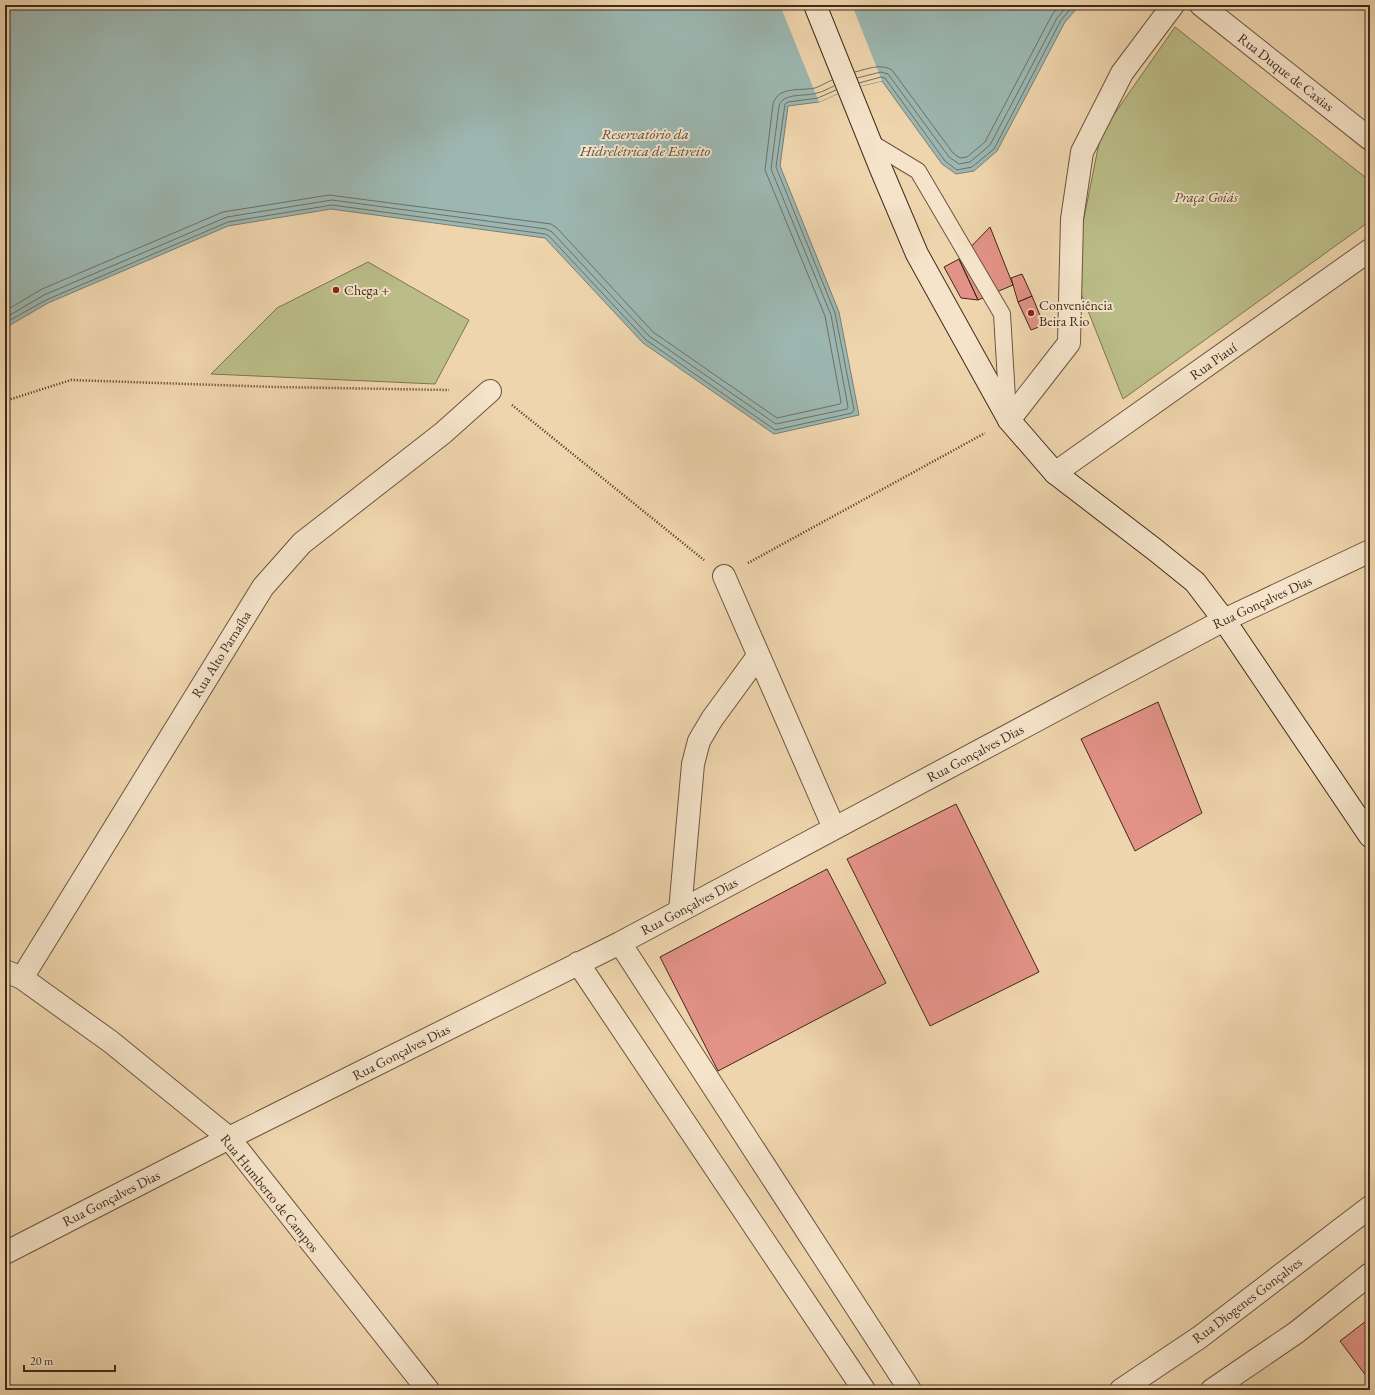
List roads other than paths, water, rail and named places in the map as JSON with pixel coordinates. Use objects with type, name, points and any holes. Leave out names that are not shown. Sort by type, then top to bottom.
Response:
[{"type":"street","points":[[815,5],[917,254],[1009,420],[1055,472],[1195,582],[1224,620],[1370,836]]},
{"type":"street","points":[[1009,420],[1070,343],[1072,219],[1082,152],[1122,73],[1173,5]]},
{"type":"street","name":"Rua Duque de Caxias","points":[[1201,5],[1370,139]]},
{"type":"street","name":"Rua Piauí","points":[[1055,472],[1370,250]]},
{"type":"street","name":"Rua Alto Parnaíba","points":[[13,974],[263,587],[302,543],[443,433],[490,391]]},
{"type":"street","name":"Rua Gonçalves Dias","points":[[5,1253],[229,1138],[620,943],[1224,620],[1370,551]]},
{"type":"street","points":[[724,576],[834,828]]},
{"type":"street","points":[[680,911],[694,764],[699,742],[712,719],[758,656]]},
{"type":"street","points":[[620,943],[910,1390]]},
{"type":"street","points":[[578,963],[864,1390]]},
{"type":"street","name":"Rua Humberto de Campos","points":[[13,974],[110,1042],[229,1138],[428,1390]]},
{"type":"street","name":"Rua Diogenes Gonçalves","points":[[1122,1390],[1200,1337],[1370,1206]]},
{"type":"street","points":[[1212,1390],[1297,1332],[1370,1274]]},
{"type":"lane","points":[[870,142],[918,171],[1002,314],[1009,420]]},
{"type":"water","name":"Reservatório da Hidrelétrica de Estreito","points":[[5,5],[1080,5],[1065,22],[997,151],[974,171],[956,174],[942,164],[882,81],[848,89],[819,102],[788,106],[780,166],[839,312],[859,415],[774,434],[643,343],[545,238],[331,209],[228,226],[48,303],[5,328]]},
{"type":"place","name":"Chega +","points":[[336,290]]},
{"type":"place","name":"Conveniência Beira Rio","points":[[1031,313]]},
{"type":"park label","name":"Praça Goiás","points":[[1206,197]]}]
